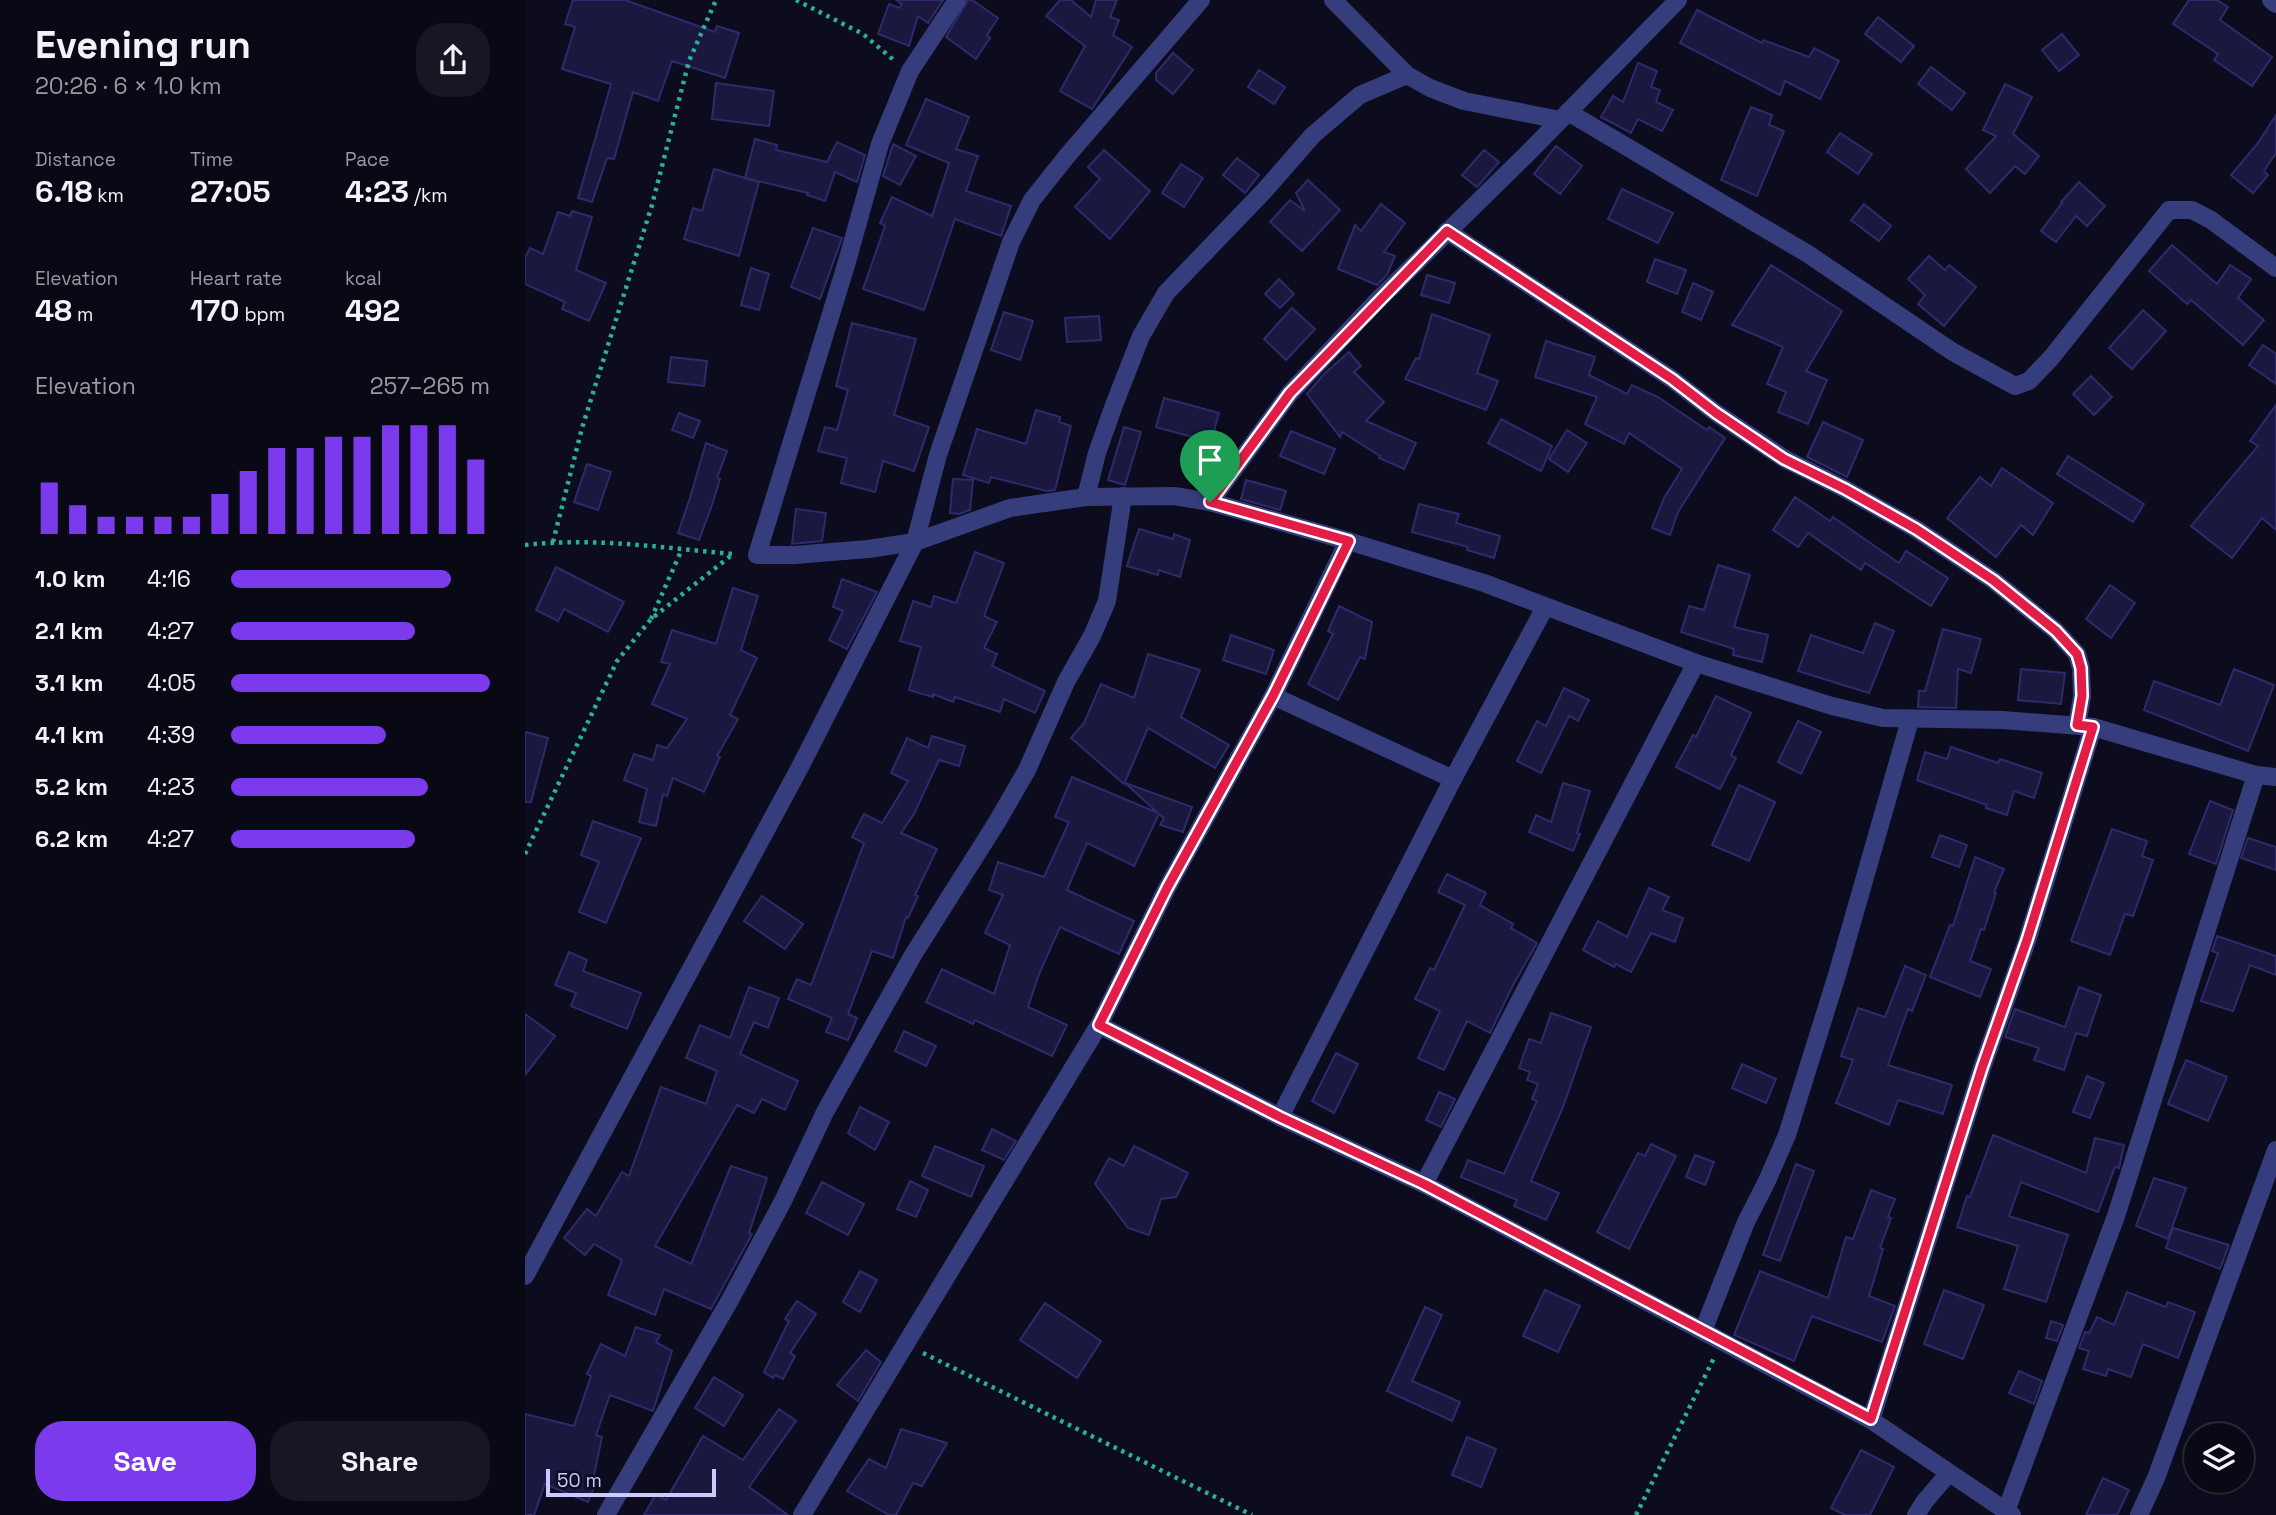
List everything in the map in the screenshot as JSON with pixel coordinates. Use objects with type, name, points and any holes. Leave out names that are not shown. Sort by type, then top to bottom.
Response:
[{"type":"street","points":[[957,0],[910,71],[880,144],[846,265],[757,555],[868,549],[915,542],[1010,508],[1086,497],[1174,496],[1210,502],[1349,541],[1484,583],[1696,663],[1832,706],[1883,718],[2003,720],[2085,726],[2256,775],[2276,777]]},
{"type":"street","points":[[525,1276],[799,769],[915,542],[939,455],[1011,242],[1032,200],[1201,0]]},
{"type":"street","points":[[1333,0],[1407,75],[1464,102],[1564,116],[1808,254],[1953,352],[2015,386],[2029,381],[2051,358],[2169,210],[2192,210],[2211,220],[2276,268]]},
{"type":"street","points":[[1210,502],[1290,393],[1678,0]]},
{"type":"street","points":[[2271,0],[2276,4]]},
{"type":"street","points":[[1086,497],[1097,453],[1141,336],[1166,293],[1264,191],[1313,135],[1360,95],[1407,75]]},
{"type":"street","points":[[1447,231],[1672,379],[1784,459],[1916,529],[1993,580],[2056,631],[2077,654],[2081,668],[2085,726],[2027,940],[1982,1068],[1871,1419]]},
{"type":"street","points":[[606,1515],[730,1300],[783,1201],[825,1112],[913,955],[1027,770],[1066,682],[1092,636],[1107,601],[1123,496]]},
{"type":"street","points":[[801,1515],[907,1345],[1099,1025],[1167,888],[1273,696],[1349,541]]},
{"type":"street","points":[[1280,1117],[1453,779],[1545,607]]},
{"type":"street","points":[[1424,1184],[1696,663]]},
{"type":"street","points":[[1273,696],[1453,779]]},
{"type":"street","points":[[1703,1331],[1745,1222],[1787,1135],[1837,975],[1910,720]]},
{"type":"street","points":[[1099,1025],[1280,1117],[1424,1184],[1871,1419],[2009,1513],[2116,1216],[2256,775]]},
{"type":"street","points":[[2139,1515],[2156,1478],[2276,1150]]},
{"type":"street","points":[[1916,1515],[1949,1473]]},
{"type":"path","points":[[553,542],[582,428],[652,205],[689,61],[716,0]]},
{"type":"path","points":[[796,0],[863,34],[910,71]]},
{"type":"path","points":[[525,545],[613,542],[757,555]]},
{"type":"path","points":[[651,620],[682,549]]},
{"type":"path","points":[[525,854],[617,662],[651,620],[733,554]]},
{"type":"path","points":[[1636,1515],[1722,1341]]},
{"type":"path","points":[[907,1345],[1252,1515]]},
{"type":"building","points":[[573,0],[625,0],[715,32],[717,26],[739,33],[725,78],[672,61],[658,101],[633,92],[614,159],[607,158],[592,202],[578,198],[611,84],[562,69],[575,27],[565,24]]},
{"type":"building","points":[[896,0],[943,0],[928,23],[918,16],[909,46],[878,34],[889,4],[899,8],[902,4]]},
{"type":"building","points":[[968,0],[998,18],[987,35],[990,38],[976,59],[946,37]]},
{"type":"building","points":[[1060,0],[1071,0],[1091,17],[1096,0],[1117,0],[1110,17],[1119,20],[1113,35],[1132,47],[1092,109],[1060,91],[1085,46],[1046,16]]},
{"type":"building","points":[[2189,0],[2217,0],[2228,7],[2220,20],[2272,57],[2252,86],[2214,60],[2218,54],[2173,24]]},
{"type":"building","points":[[1697,10],[1762,43],[1763,40],[1809,57],[1814,48],[1839,61],[1820,99],[1785,81],[1780,95],[1680,43]]},
{"type":"building","points":[[1878,17],[1914,46],[1901,62],[1865,34]]},
{"type":"building","points":[[2062,34],[2079,55],[2059,71],[2042,50]]},
{"type":"building","points":[[1173,53],[1193,70],[1173,94],[1156,80],[1156,73]]},
{"type":"building","points":[[1638,63],[1657,71],[1651,87],[1660,90],[1656,102],[1673,110],[1662,131],[1638,119],[1631,133],[1601,117],[1613,96],[1623,102]]},
{"type":"building","points":[[1931,67],[1965,93],[1952,110],[1918,84]]},
{"type":"building","points":[[1259,70],[1285,87],[1274,104],[1248,87]]},
{"type":"building","points":[[716,83],[774,91],[769,126],[712,119]]},
{"type":"building","points":[[2005,84],[2032,97],[2013,134],[2039,156],[2025,174],[2015,166],[1990,193],[1966,169],[1996,136],[1983,130]]},
{"type":"building","points":[[926,99],[969,117],[956,149],[978,156],[966,191],[1011,206],[1001,236],[955,219],[924,310],[863,289],[885,226],[880,223],[892,197],[932,216],[949,163],[906,145]]},
{"type":"building","points":[[1751,107],[1772,115],[1769,125],[1784,131],[1757,196],[1721,180]]},
{"type":"building","points":[[2276,115],[2276,153],[2264,171],[2268,175],[2253,193],[2231,175],[2258,143]]},
{"type":"building","points":[[1840,133],[1872,154],[1858,174],[1827,152]]},
{"type":"building","points":[[755,139],[777,145],[776,150],[827,162],[837,142],[865,155],[857,182],[835,172],[825,201],[807,195],[808,193],[745,178]]},
{"type":"building","points":[[893,144],[916,156],[900,185],[883,176]]},
{"type":"building","points":[[1556,146],[1582,166],[1560,194],[1534,174]]},
{"type":"building","points":[[1104,150],[1150,191],[1110,239],[1075,207],[1100,179],[1088,167]]},
{"type":"building","points":[[1484,150],[1499,162],[1477,187],[1462,175]]},
{"type":"building","points":[[1237,158],[1259,175],[1245,193],[1223,175]]},
{"type":"building","points":[[1181,164],[1203,178],[1184,207],[1162,193]]},
{"type":"building","points":[[714,169],[759,182],[739,256],[684,239],[693,208],[702,211]]},
{"type":"building","points":[[1308,180],[1340,210],[1302,251],[1270,222],[1290,200],[1305,211],[1296,193]]},
{"type":"building","points":[[2079,182],[2105,206],[2087,226],[2076,216],[2056,242],[2041,231]]},
{"type":"building","points":[[1622,189],[1673,213],[1658,243],[1608,219]]},
{"type":"building","points":[[1381,204],[1405,223],[1384,252],[1395,256],[1387,275],[1377,285],[1338,269],[1355,225],[1361,231]]},
{"type":"building","points":[[1864,204],[1891,226],[1879,241],[1851,220]]},
{"type":"building","points":[[572,211],[592,217],[576,270],[606,283],[589,321],[562,309],[565,302],[525,284],[525,258],[530,248],[543,254],[558,212],[570,216]]},
{"type":"building","points":[[813,228],[842,238],[820,299],[791,287]]},
{"type":"building","points":[[2172,245],[2217,284],[2230,265],[2251,279],[2238,298],[2264,320],[2243,345],[2191,300],[2187,304],[2149,271]]},
{"type":"building","points":[[1929,256],[1945,270],[1949,265],[1976,287],[1944,326],[1918,304],[1925,295],[1908,279]]},
{"type":"building","points":[[1655,259],[1686,270],[1677,294],[1647,282]]},
{"type":"building","points":[[1771,265],[1842,311],[1806,371],[1827,380],[1808,424],[1778,412],[1786,392],[1767,384],[1783,347],[1732,325]]},
{"type":"building","points":[[751,268],[769,274],[759,310],[741,305]]},
{"type":"building","points":[[1427,275],[1455,283],[1449,303],[1421,295]]},
{"type":"building","points":[[1279,279],[1294,294],[1280,308],[1265,294]]},
{"type":"building","points":[[1693,283],[1713,292],[1701,320],[1682,312]]},
{"type":"building","points":[[1292,308],[1315,329],[1286,360],[1264,339]]},
{"type":"building","points":[[2143,310],[2166,331],[2132,369],[2109,348]]},
{"type":"building","points":[[1004,312],[1033,321],[1020,360],[991,350]]},
{"type":"building","points":[[1432,314],[1490,335],[1477,373],[1498,381],[1486,410],[1405,379],[1416,358],[1419,359]]},
{"type":"building","points":[[1099,316],[1101,340],[1067,342],[1065,318]]},
{"type":"building","points":[[852,323],[916,339],[894,415],[929,427],[914,471],[883,461],[875,492],[841,483],[847,458],[818,451],[825,427],[837,430],[848,390],[836,386]]},
{"type":"building","points":[[1546,341],[1595,357],[1589,375],[1627,394],[1632,385],[1658,397],[1707,430],[1709,427],[1725,438],[1678,512],[1670,535],[1652,528],[1664,498],[1682,469],[1629,433],[1624,444],[1585,424],[1597,397],[1535,377]]},
{"type":"building","points":[[2263,345],[2276,354],[2276,384],[2249,365]]},
{"type":"building","points":[[1349,352],[1361,366],[1354,372],[1384,402],[1366,421],[1416,443],[1404,469],[1379,458],[1380,456],[1342,432],[1340,437],[1307,394],[1324,374]]},
{"type":"building","points":[[671,357],[707,361],[704,386],[668,382]]},
{"type":"building","points":[[2091,376],[2112,397],[2094,415],[2073,394]]},
{"type":"building","points":[[1164,398],[1219,413],[1211,442],[1156,427]]},
{"type":"building","points":[[2276,405],[2276,530],[2262,518],[2232,558],[2191,526],[2258,446],[2250,441]]},
{"type":"building","points":[[1036,410],[1060,417],[1059,422],[1071,426],[1055,490],[1047,491],[991,477],[989,483],[963,475],[977,429],[1026,444]]},
{"type":"building","points":[[679,413],[700,421],[693,438],[672,430]]},
{"type":"building","points":[[1501,419],[1552,446],[1541,471],[1488,443]]},
{"type":"building","points":[[1823,422],[1863,440],[1847,477],[1807,457]]},
{"type":"building","points":[[1124,427],[1141,432],[1125,485],[1108,480]]},
{"type":"building","points":[[1567,430],[1587,443],[1568,472],[1549,459]]},
{"type":"building","points":[[1291,431],[1335,449],[1324,474],[1280,456]]},
{"type":"building","points":[[706,443],[727,451],[699,540],[678,533]]},
{"type":"building","points":[[2068,456],[2144,504],[2133,522],[2057,474]]},
{"type":"building","points":[[587,464],[611,472],[598,510],[574,502]]},
{"type":"building","points":[[2002,468],[2053,503],[2033,535],[2021,525],[1996,557],[1947,518],[1980,477],[1991,486]]},
{"type":"building","points":[[953,479],[973,480],[970,510],[959,514],[950,513]]},
{"type":"building","points":[[1246,480],[1286,491],[1280,510],[1241,499]]},
{"type":"building","points":[[1795,497],[1830,521],[1833,517],[1899,563],[1906,551],[1948,578],[1931,606],[1865,563],[1861,570],[1808,533],[1798,547],[1773,530]]},
{"type":"building","points":[[1419,504],[1459,514],[1456,523],[1500,536],[1494,558],[1467,550],[1468,547],[1412,532]]},
{"type":"building","points":[[796,509],[826,513],[822,541],[792,544]]},
{"type":"building","points":[[1139,529],[1173,539],[1174,534],[1190,540],[1180,577],[1159,570],[1158,575],[1127,566]]},
{"type":"building","points":[[975,552],[1004,563],[984,616],[997,622],[984,648],[997,654],[992,666],[1045,691],[1035,713],[1004,699],[1000,712],[955,697],[953,702],[933,694],[933,697],[909,690],[921,647],[900,641],[913,601],[931,607],[934,596],[956,603]]},
{"type":"building","points":[[1718,565],[1750,575],[1734,627],[1768,635],[1762,662],[1733,655],[1734,649],[1681,632],[1689,606],[1704,610]]},
{"type":"building","points":[[556,567],[624,602],[608,632],[564,609],[558,621],[536,610]]},
{"type":"building","points":[[842,579],[877,592],[847,649],[829,640],[843,611],[833,607]]},
{"type":"building","points":[[2110,585],[2135,603],[2111,638],[2086,619]]},
{"type":"building","points":[[733,588],[758,596],[741,650],[757,658],[730,715],[738,719],[717,756],[720,757],[704,792],[673,778],[667,796],[663,794],[656,826],[639,822],[647,789],[624,780],[634,754],[653,760],[657,745],[667,748],[687,719],[652,704],[670,664],[661,662],[672,630],[716,644]]},
{"type":"building","points":[[1339,606],[1372,622],[1365,659],[1360,657],[1338,700],[1308,684],[1333,634],[1328,631]]},
{"type":"building","points":[[1875,623],[1894,631],[1869,693],[1798,671],[1811,635],[1863,653]]},
{"type":"building","points":[[1943,629],[1981,639],[1971,673],[1958,669],[1956,708],[1918,707],[1919,691],[1925,691]]},
{"type":"building","points":[[1231,635],[1274,650],[1266,674],[1223,660]]},
{"type":"building","points":[[1148,654],[1200,670],[1181,717],[1229,745],[1215,768],[1148,728],[1124,784],[1071,738],[1084,723],[1101,684],[1134,698]]},
{"type":"building","points":[[2021,669],[2065,673],[2061,704],[2018,700]]},
{"type":"building","points":[[2234,669],[2274,685],[2248,751],[2144,710],[2154,681],[2220,705]]},
{"type":"building","points":[[1564,688],[1589,700],[1578,721],[1569,716],[1541,773],[1517,761],[1537,721],[1546,726]]},
{"type":"building","points":[[1716,696],[1751,713],[1731,755],[1736,758],[1720,789],[1676,767],[1693,735],[1696,737]]},
{"type":"building","points":[[1798,721],[1821,732],[1801,774],[1778,762]]},
{"type":"building","points":[[525,732],[548,738],[531,802],[525,802]]},
{"type":"building","points":[[932,736],[965,746],[959,766],[939,760],[914,814],[901,833],[937,849],[915,895],[918,896],[908,918],[906,917],[893,958],[872,951],[848,1014],[857,1018],[848,1040],[826,1032],[832,1018],[788,999],[797,979],[811,985],[864,843],[852,837],[864,814],[882,823],[908,781],[891,773],[907,738],[928,748]]},
{"type":"building","points":[[1951,747],[1998,763],[2000,759],[2042,773],[2034,798],[2014,791],[2007,815],[1917,780],[1925,752],[1947,759]]},
{"type":"building","points":[[1072,777],[1158,813],[1125,783],[1192,807],[1183,832],[1160,825],[1164,818],[1159,814],[1134,866],[1087,843],[1067,890],[1134,921],[1119,954],[1060,927],[1028,1007],[1067,1025],[1052,1056],[975,1020],[973,1024],[926,1002],[942,969],[994,994],[1010,945],[985,933],[1003,895],[989,890],[998,862],[1044,877],[1069,822],[1055,817]]},
{"type":"building","points":[[1563,783],[1590,791],[1577,833],[1580,834],[1573,851],[1529,832],[1536,815],[1551,822]]},
{"type":"building","points":[[1739,785],[1775,802],[1749,861],[1712,845]]},
{"type":"building","points":[[2210,801],[2233,810],[2216,864],[2189,854]]},
{"type":"building","points":[[593,821],[641,838],[606,923],[579,912],[599,862],[581,855]]},
{"type":"building","points":[[2112,829],[2147,841],[2142,856],[2153,860],[2133,916],[2125,914],[2110,955],[2071,941]]},
{"type":"building","points":[[1940,835],[1967,845],[1959,867],[1932,857]]},
{"type":"building","points":[[2248,838],[2276,847],[2276,870],[2241,858]]},
{"type":"building","points":[[1975,857],[2004,869],[1994,892],[1996,893],[1984,930],[1981,929],[1970,961],[1991,969],[1980,997],[1930,977],[1950,925],[1953,926]]},
{"type":"building","points":[[1447,874],[1486,893],[1480,905],[1513,924],[1511,928],[1537,943],[1490,1033],[1467,1021],[1444,1070],[1418,1058],[1440,1011],[1415,999],[1430,968],[1434,970],[1465,905],[1438,892]]},
{"type":"building","points":[[1649,888],[1669,897],[1662,910],[1683,918],[1675,942],[1651,933],[1631,972],[1616,964],[1614,967],[1583,950],[1598,921],[1627,937]]},
{"type":"building","points":[[762,896],[803,924],[785,949],[744,921]]},
{"type":"building","points":[[2217,936],[2276,956],[2276,975],[2250,965],[2233,1011],[2201,1001],[2218,953],[2212,951]]},
{"type":"building","points":[[569,952],[587,960],[583,971],[641,993],[627,1029],[571,1006],[576,993],[555,985]]},
{"type":"building","points":[[1905,966],[1926,975],[1912,1011],[1908,1009],[1888,1065],[1952,1085],[1943,1114],[1898,1100],[1889,1125],[1836,1103],[1853,1060],[1841,1056],[1858,1008],[1885,1017]]},
{"type":"building","points":[[749,987],[779,998],[768,1028],[754,1022],[740,1054],[798,1081],[785,1110],[762,1099],[754,1113],[737,1105],[655,1246],[691,1264],[731,1166],[767,1178],[749,1233],[752,1234],[711,1309],[664,1289],[655,1315],[608,1295],[622,1260],[594,1244],[585,1255],[564,1238],[587,1209],[596,1216],[622,1172],[629,1176],[661,1087],[706,1104],[717,1071],[686,1058],[700,1025],[730,1038]]},
{"type":"building","points":[[2079,987],[2101,995],[2087,1036],[2076,1033],[2064,1070],[2034,1060],[2039,1048],[2005,1037],[2015,1009],[2065,1027]]},
{"type":"building","points":[[1551,1013],[1591,1027],[1563,1107],[1531,1181],[1559,1193],[1546,1220],[1514,1206],[1517,1200],[1461,1177],[1468,1160],[1504,1174],[1537,1101],[1532,1099],[1538,1084],[1527,1080],[1530,1072],[1519,1068],[1529,1039],[1541,1043]]},
{"type":"building","points":[[525,1014],[555,1036],[525,1075]]},
{"type":"building","points":[[904,1031],[936,1046],[926,1066],[895,1051]]},
{"type":"building","points":[[1336,1053],[1358,1064],[1334,1113],[1312,1101]]},
{"type":"building","points":[[2186,1060],[2227,1077],[2208,1121],[2168,1104]]},
{"type":"building","points":[[1742,1064],[1776,1079],[1766,1103],[1732,1088]]},
{"type":"building","points":[[2087,1076],[2104,1083],[2090,1118],[2073,1112]]},
{"type":"building","points":[[1439,1092],[1455,1099],[1441,1127],[1426,1120]]},
{"type":"building","points":[[860,1107],[889,1122],[875,1150],[848,1133]]},
{"type":"building","points":[[992,1129],[1016,1141],[1004,1160],[982,1150]]},
{"type":"building","points":[[1993,1135],[2086,1173],[2095,1138],[2124,1145],[2119,1168],[2115,1167],[2098,1212],[2021,1182],[2009,1216],[2068,1235],[2046,1302],[2004,1289],[2018,1246],[1957,1227]]},
{"type":"building","points":[[1651,1144],[1676,1156],[1629,1249],[1597,1232],[1638,1153],[1645,1156]]},
{"type":"building","points":[[935,1146],[984,1166],[971,1197],[922,1176]]},
{"type":"building","points":[[1134,1146],[1188,1173],[1176,1197],[1161,1199],[1149,1235],[1128,1228],[1095,1184],[1109,1158],[1124,1166]]},
{"type":"building","points":[[1695,1155],[1714,1162],[1705,1185],[1686,1177]]},
{"type":"building","points":[[1796,1164],[1814,1171],[1780,1261],[1763,1255]]},
{"type":"building","points":[[2154,1178],[2186,1188],[2168,1239],[2136,1226]]},
{"type":"building","points":[[910,1181],[928,1190],[916,1217],[897,1209]]},
{"type":"building","points":[[822,1182],[864,1204],[848,1235],[806,1213]]},
{"type":"building","points":[[1871,1190],[1895,1199],[1888,1217],[1891,1218],[1880,1248],[1883,1249],[1869,1296],[1895,1306],[1882,1342],[1812,1316],[1794,1361],[1734,1335],[1760,1271],[1828,1298],[1846,1237],[1853,1239]]},
{"type":"building","points":[[2173,1228],[2229,1245],[2220,1269],[2166,1248]]},
{"type":"building","points":[[860,1271],[877,1280],[860,1312],[843,1302]]},
{"type":"building","points":[[1545,1290],[1580,1306],[1558,1352],[1523,1336]]},
{"type":"building","points":[[1944,1290],[1984,1305],[1963,1359],[1924,1344]]},
{"type":"building","points":[[2127,1292],[2166,1307],[2168,1302],[2195,1312],[2178,1358],[2143,1344],[2131,1377],[2108,1369],[2106,1376],[2083,1369],[2089,1351],[2079,1348],[2085,1332],[2089,1333],[2097,1317],[2114,1325]]},
{"type":"building","points":[[797,1301],[816,1314],[790,1353],[795,1356],[783,1379],[775,1375],[773,1378],[764,1372],[789,1321],[785,1319]]},
{"type":"building","points":[[1045,1303],[1101,1341],[1077,1378],[1020,1340]]},
{"type":"building","points":[[1425,1307],[1442,1315],[1412,1381],[1460,1402],[1452,1421],[1387,1391]]},
{"type":"building","points":[[2051,1321],[2063,1325],[2057,1341],[2046,1338]]},
{"type":"building","points":[[636,1327],[660,1335],[656,1342],[672,1351],[653,1411],[610,1395],[596,1435],[602,1437],[594,1475],[598,1477],[588,1502],[545,1484],[534,1515],[525,1515],[525,1414],[574,1426],[591,1376],[587,1374],[601,1344],[625,1356]]},
{"type":"building","points":[[866,1350],[881,1362],[858,1401],[837,1385]]},
{"type":"building","points":[[2019,1371],[2042,1381],[2034,1404],[2009,1393]]},
{"type":"building","points":[[714,1377],[743,1395],[724,1426],[695,1408]]},
{"type":"building","points":[[779,1409],[796,1421],[749,1487],[788,1515],[644,1515],[656,1494],[666,1500],[703,1436],[743,1460]]},
{"type":"building","points":[[901,1429],[947,1443],[922,1486],[913,1483],[896,1515],[889,1515],[847,1491],[869,1459],[886,1468]]},
{"type":"building","points":[[1467,1437],[1496,1449],[1481,1487],[1452,1475]]},
{"type":"building","points":[[1861,1450],[1894,1467],[1870,1515],[1845,1515],[1831,1508]]},
{"type":"building","points":[[2103,1478],[2129,1490],[2117,1515],[2086,1515]]},
{"type":"route","points":[[1447,231],[1672,379],[1784,459],[1916,529],[1993,580],[2056,631],[2077,654],[2081,668],[2082,696],[2077,725],[2093,727],[2027,940],[1982,1068],[1871,1419],[1424,1184],[1280,1117],[1099,1025],[1167,888],[1273,696],[1349,541],[1210,502],[1290,393],[1447,231]]}]
